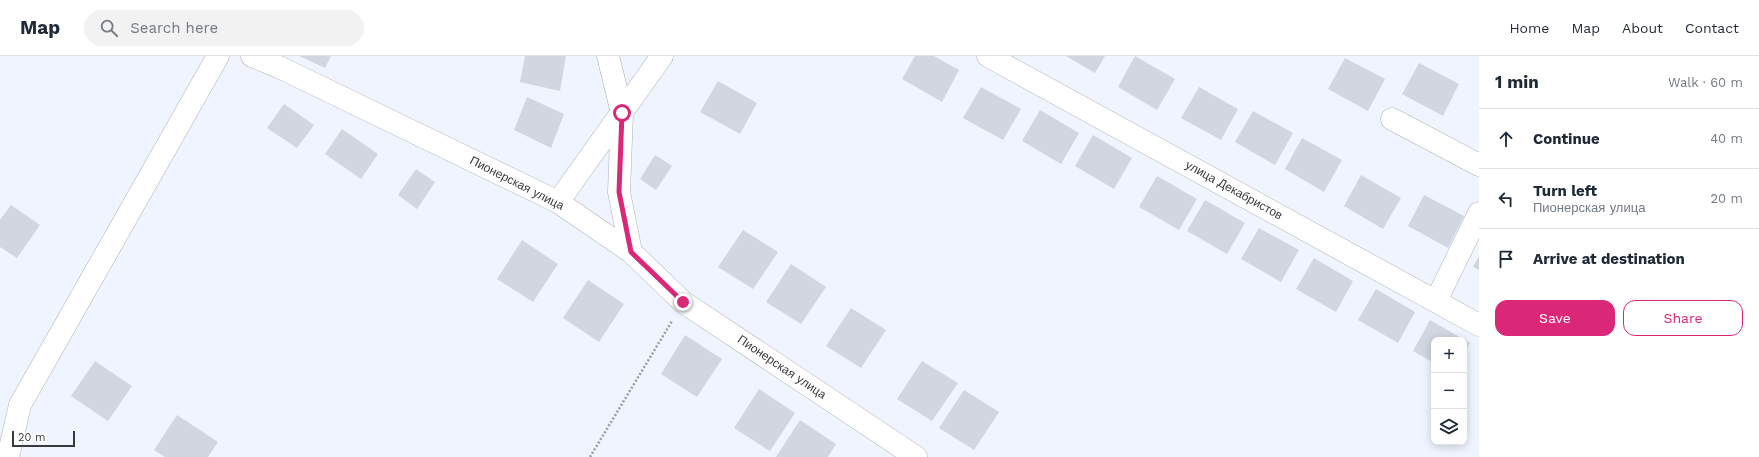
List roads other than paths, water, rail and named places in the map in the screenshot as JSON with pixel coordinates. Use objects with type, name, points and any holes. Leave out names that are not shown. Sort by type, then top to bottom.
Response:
[{"type":"street","points":[[8,457],[20,405],[218,56]]},
{"type":"street","name":"Пионерская улица","points":[[252,56],[279,67],[558,202],[631,252],[683,302],[916,457]]},
{"type":"street","points":[[608,56],[622,113],[619,192],[631,252]]},
{"type":"street","points":[[558,202],[662,56]]},
{"type":"street","name":"улица Декабристов","points":[[988,56],[1479,326]]},
{"type":"street","points":[[1392,119],[1479,165]]},
{"type":"street","points":[[1436,301],[1479,213]]}]
